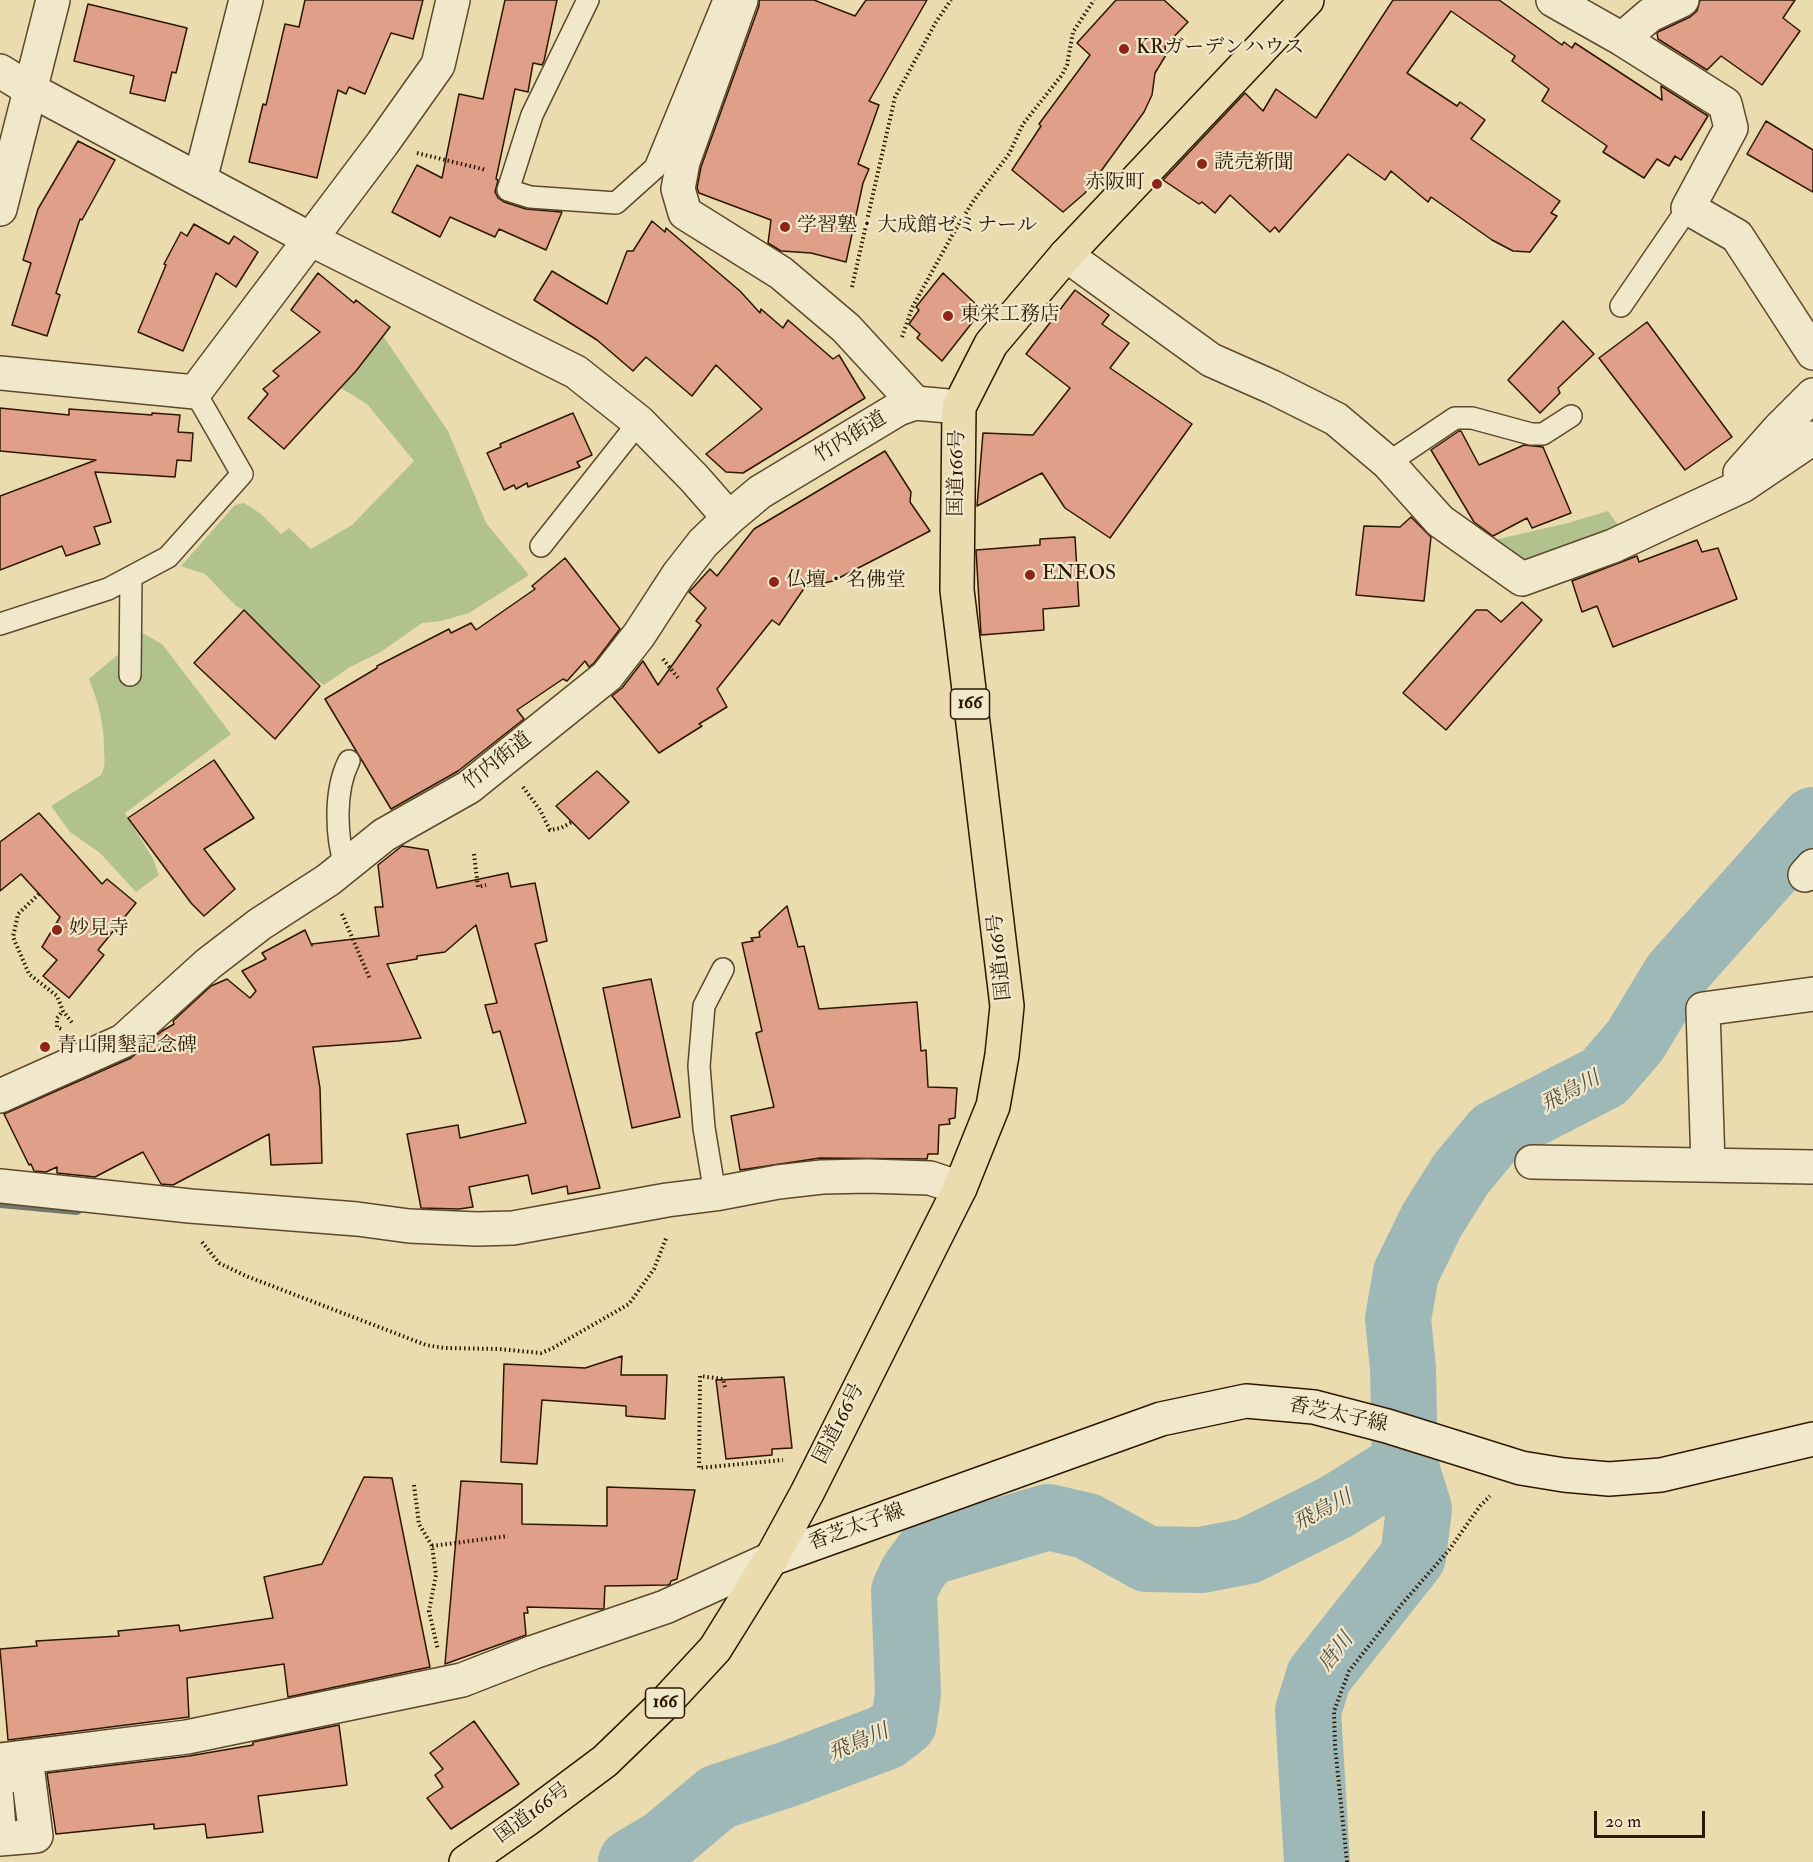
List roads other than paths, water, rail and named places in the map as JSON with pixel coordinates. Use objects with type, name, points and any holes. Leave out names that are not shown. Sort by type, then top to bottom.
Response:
[{"type":"highway","name":"国道166号","points":[[466,1862],[605,1761],[665,1703],[715,1649],[771,1559],[960,1188],[993,1106],[1002,1055],[1007,1006],[957,590],[959,407],[991,344],[1066,255],[1306,0]]},
{"type":"street","points":[[0,209],[53,0]]},
{"type":"street","points":[[200,180],[246,0]]},
{"type":"street","points":[[0,373],[195,392],[382,144],[438,65],[453,0]]},
{"type":"street","points":[[741,0],[683,162],[678,189],[686,213],[781,273],[838,321],[883,366],[915,403]]},
{"type":"street","points":[[1553,0],[1622,39],[1725,104],[1731,128],[1688,208],[1737,236],[1813,353]]},
{"type":"street","points":[[1622,39],[1650,15],[1682,0]]},
{"type":"street","points":[[0,71],[31,90],[310,239],[576,372],[639,422],[694,478],[729,518]]},
{"type":"street","points":[[1066,255],[1211,360],[1336,419],[1388,463],[1440,520],[1522,579],[1613,546],[1742,486],[1813,438]]},
{"type":"street","points":[[1720,496],[1779,429],[1813,395]]},
{"type":"street","name":"竹内街道","points":[[0,1096],[123,1041],[201,971],[260,924],[337,873],[384,835],[469,787],[607,676],[639,635],[678,575],[703,543],[760,492],[898,409],[915,403],[959,407]]},
{"type":"street","points":[[1707,1165],[1703,1009],[1813,994]]},
{"type":"street","points":[[1532,1162],[1813,1167]]},
{"type":"street","points":[[0,1186],[190,1206],[357,1219],[409,1226],[504,1228],[778,1182],[845,1176],[930,1178],[960,1188]]},
{"type":"street","name":"香芝太子線","points":[[0,1768],[187,1737],[462,1680],[534,1652],[665,1607],[771,1559],[1161,1419],[1246,1401],[1314,1407],[1387,1426],[1521,1468],[1609,1479],[1661,1475],[1813,1438]]},
{"type":"street","points":[[0,1768],[28,1773],[36,1836],[3,1834]]},
{"type":"lane","points":[[588,0],[532,115],[508,190],[530,197],[616,203],[655,168],[724,0]]},
{"type":"lane","points":[[1621,306],[1688,208]]},
{"type":"lane","points":[[0,624],[108,589],[168,557],[242,474],[195,392]]},
{"type":"lane","points":[[1388,463],[1455,418],[1472,418],[1531,434],[1543,434],[1571,416]]},
{"type":"lane","points":[[541,546],[639,422]]},
{"type":"lane","points":[[130,675],[131,577]]},
{"type":"lane","points":[[337,873],[340,849],[339,804],[344,770],[350,761]]},
{"type":"lane","points":[[715,1194],[704,1128],[699,1066],[704,1005],[723,969]]},
{"type":"waterway","name":"飛鳥川","points":[[1317,1862],[1308,1711],[1319,1676],[1413,1557],[1419,1509],[1405,1464],[1403,1368],[1398,1319],[1406,1273],[1432,1220],[1461,1174],[1495,1133],[1604,1077],[1635,1041],[1675,975],[1813,820]]},
{"type":"waterway","points":[[0,1203],[77,1210]]},
{"type":"waterway","name":"飛鳥川","points":[[631,1862],[663,1843],[718,1797],[788,1774],[886,1737],[904,1723],[908,1693],[904,1591],[913,1572],[927,1553],[1048,1517],[1087,1526],[1147,1559],[1201,1560],[1248,1551],[1336,1507],[1405,1464]]},
{"type":"place","name":"KRガーデンハウス","points":[[1124,49]]},
{"type":"place","name":"読売新聞","points":[[1202,164]]},
{"type":"place","name":"赤阪町","points":[[1157,184]]},
{"type":"place","name":"学習塾・大成館ゼミナール","points":[[785,227]]},
{"type":"place","name":"東栄工務店","points":[[948,316]]},
{"type":"place","name":"ENEOS","points":[[1030,575]]},
{"type":"place","name":"仏壇・名佛堂","points":[[774,582]]},
{"type":"place","name":"妙見寺","points":[[57,930]]},
{"type":"place","name":"青山開墾記念碑","points":[[45,1047]]},
{"type":"water label","name":"唐川","points":[[1337,1653]]}]
